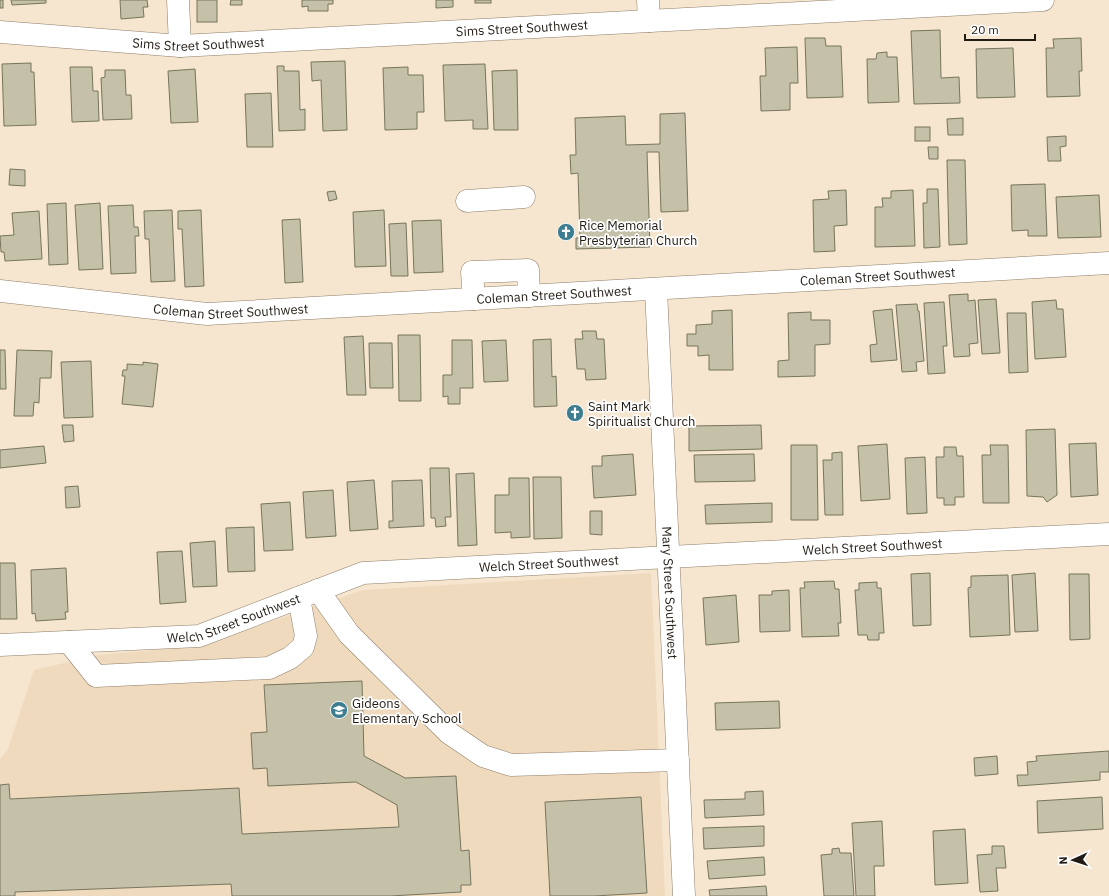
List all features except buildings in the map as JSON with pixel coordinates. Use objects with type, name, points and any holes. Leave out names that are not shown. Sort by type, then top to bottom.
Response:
[{"type":"street","points":[[178,0],[180,46]]},
{"type":"street","name":"Sims Street Southwest","points":[[0,32],[180,46],[649,10],[1043,0]]},
{"type":"street","points":[[467,201],[524,197]]},
{"type":"street","name":"Coleman Street Southwest","points":[[0,291],[207,314],[1109,263]]},
{"type":"street","name":"Mary Street Southwest","points":[[656,289],[684,896]]},
{"type":"street","name":"Welch Street Southwest","points":[[0,645],[199,636],[362,573],[1109,534]]},
{"type":"street","points":[[69,642],[96,676],[269,668],[290,658],[303,647],[306,636],[308,594]]},
{"type":"street","points":[[308,594],[449,733],[483,756],[511,765],[678,760]]},
{"type":"shaded area","name":"Gideons Elementary School","points":[[651,573],[665,896],[0,896],[0,759],[8,749],[34,670],[99,655],[200,646],[363,590]]},
{"type":"place","name":"Rice Memorial Presbyterian Church","points":[[566,232]]},
{"type":"place","name":"Saint Mark Spiritualist Church","points":[[575,413]]},
{"type":"place","name":"Gideons Elementary School","points":[[339,710]]}]
